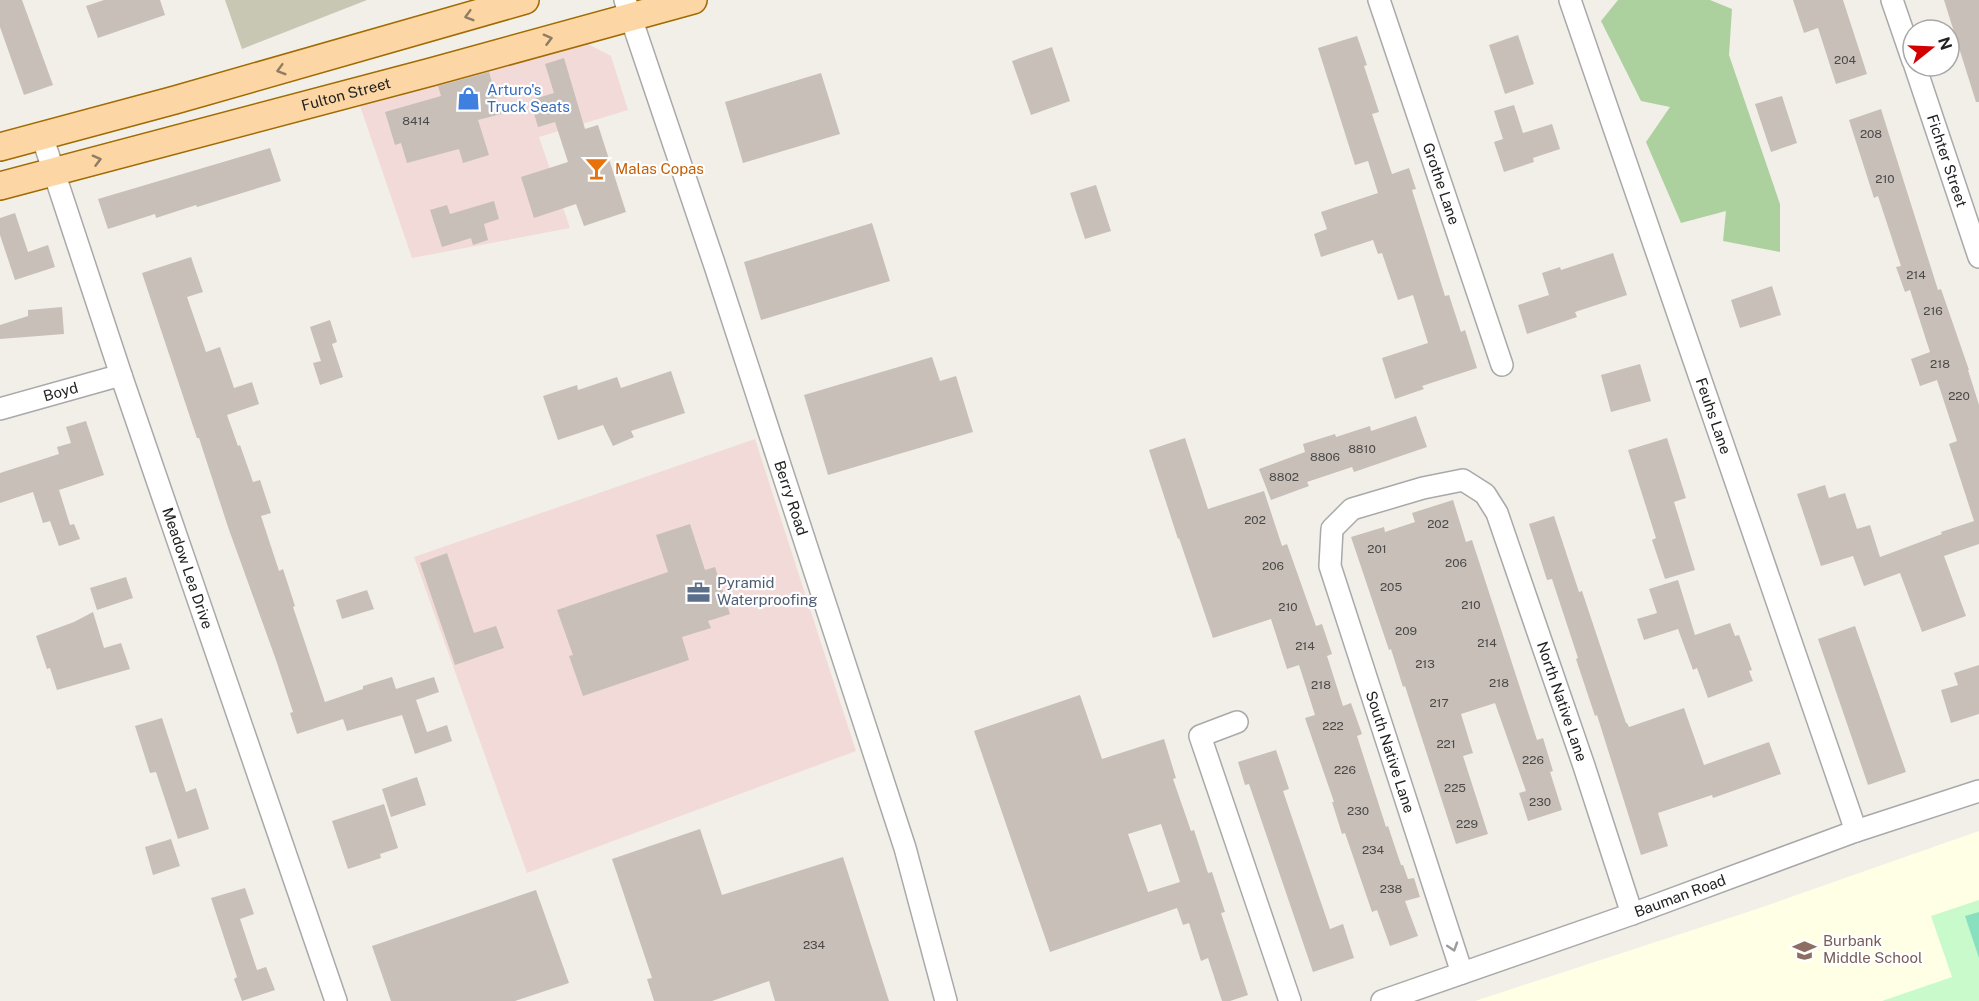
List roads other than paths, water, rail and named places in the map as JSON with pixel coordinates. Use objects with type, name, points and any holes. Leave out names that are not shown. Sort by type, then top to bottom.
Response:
[{"type":"main road","points":[[0,147],[186,97],[525,0]]},
{"type":"main road","name":"Fulton Street","points":[[0,186],[420,75],[628,8],[693,0]]},
{"type":"street","name":"Grothe Lane","points":[[1379,0],[1503,365]]},
{"type":"street","name":"Feuhs Lane","points":[[1570,0],[1856,831]]},
{"type":"street","points":[[1892,0],[1901,26]]},
{"type":"street","name":"Berry Road","points":[[628,8],[715,266],[905,848],[946,1001]]},
{"type":"street","name":"Fichter Street","points":[[1919,78],[1979,257]]},
{"type":"street","name":"Meadow Lea Drive","points":[[42,136],[121,375],[336,1001]]},
{"type":"street","name":"Boyd","points":[[0,409],[121,375]]},
{"type":"street","name":"North Native Lane","points":[[1332,529],[1352,509],[1423,488],[1463,480],[1485,494],[1497,513],[1632,914]]},
{"type":"street","name":"South Native Lane","points":[[1332,529],[1330,566],[1462,973]]},
{"type":"street","points":[[1237,722],[1200,736],[1290,1001]]},
{"type":"street","name":"Bauman Road","points":[[1382,1001],[1632,914],[1856,831],[1979,791]]},
{"type":"place","name":"Arturo's Truck Seats","points":[[469,99]]},
{"type":"place","name":"Malas Copas","points":[[597,169]]},
{"type":"place","name":"Pyramid Waterproofing","points":[[699,592]]},
{"type":"place","name":"Burbank Middle School","points":[[1805,950]]}]
